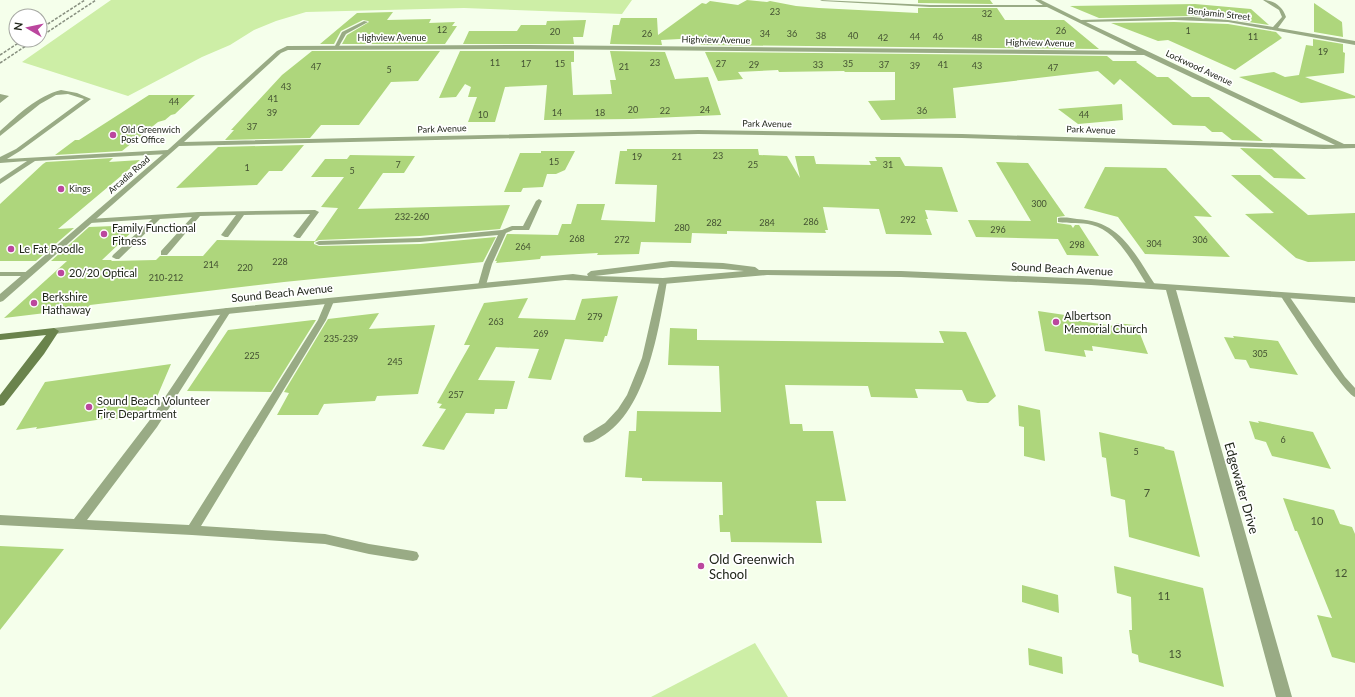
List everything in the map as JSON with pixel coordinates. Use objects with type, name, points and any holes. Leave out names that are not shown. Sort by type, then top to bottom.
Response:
[{"type":"street","points":[[822,0],[930,6],[1047,6]]},
{"type":"street","name":"Lockwood Avenue","points":[[1037,0],[1355,152]]},
{"type":"street","points":[[1265,0],[1281,9],[1284,17],[1274,29]]},
{"type":"street","name":"Benjamin Street","points":[[1080,21],[1184,18],[1231,22],[1355,43]]},
{"type":"street","name":"Highview Avenue","points":[[287,48],[529,47],[1146,53]]},
{"type":"street","name":"Arcadia Road","points":[[0,299],[178,144],[279,52],[287,48]]},
{"type":"street","name":"Park Avenue","points":[[178,144],[698,132],[962,136],[1355,146]]},
{"type":"street","points":[[671,264],[679,267],[683,271],[683,276],[679,279]]},
{"type":"street","name":"Sound Beach Avenue","points":[[0,337],[227,311],[566,278],[656,265],[671,264],[744,268],[767,272]]},
{"type":"street","points":[[641,268],[638,272],[638,277],[644,281]]},
{"type":"street","name":"Sound Beach Avenue","points":[[566,278],[663,281],[767,272],[916,274],[1170,287],[1355,300]]},
{"type":"street","name":"Edgewater Drive","points":[[1170,287],[1284,697]]},
{"type":"street","points":[[0,402],[40,352],[54,331]]},
{"type":"lane","points":[[336,47],[344,33],[366,22]]},
{"type":"lane","points":[[0,134],[52,94],[61,92],[70,93],[88,99],[18,150],[0,161]]},
{"type":"lane","points":[[0,96],[6,96],[0,100]]},
{"type":"lane","points":[[0,161],[168,152]]},
{"type":"lane","points":[[0,182],[33,160]]},
{"type":"lane","points":[[318,243],[420,240],[503,232],[512,228],[526,228],[538,201]]},
{"type":"lane","points":[[90,221],[198,214],[315,212],[297,236]]},
{"type":"lane","points":[[225,235],[242,213]]},
{"type":"lane","points":[[164,253],[198,214]]},
{"type":"lane","points":[[116,257],[158,216]]},
{"type":"lane","points":[[1061,220],[1087,222],[1108,229],[1118,238],[1152,286]]},
{"type":"lane","points":[[482,286],[488,264],[503,232]]},
{"type":"lane","points":[[0,274],[29,274]]},
{"type":"lane","points":[[588,439],[608,427],[628,404],[643,372],[663,281]]},
{"type":"lane","points":[[1284,295],[1342,379],[1355,394]]},
{"type":"lane","points":[[192,530],[322,320],[330,301]]},
{"type":"lane","points":[[76,524],[153,424],[227,311]]},
{"type":"lane","points":[[0,520],[326,539],[413,556]]},
{"type":"green space","points":[[111,0],[632,0],[622,14],[464,8],[306,12],[276,21],[254,30],[230,45],[202,57],[128,96],[22,62],[42,48],[48,48],[48,44]]},
{"type":"green space","points":[[755,643],[788,697],[651,697]]},
{"type":"building","points":[[747,0],[770,1],[796,6],[819,8],[918,13],[918,8],[997,8],[1005,20],[1064,20],[1099,49],[701,45],[698,38],[661,40],[662,45],[610,44],[613,25],[619,25],[621,18],[657,18],[658,35],[702,3],[706,4],[710,1],[738,5]]},
{"type":"building","points":[[918,0],[990,0],[993,4],[918,3]]},
{"type":"building","points":[[1314,3],[1342,22],[1343,37],[1314,32]]},
{"type":"building","points":[[1195,4],[1251,9],[1269,25],[1192,16],[1099,18],[1070,6]]},
{"type":"building","points":[[393,12],[387,20],[431,19],[429,23],[455,22],[452,26],[457,26],[445,44],[342,44],[347,35],[369,22],[363,20],[341,31],[334,44],[320,44],[357,13]]},
{"type":"building","points":[[586,20],[583,37],[573,37],[574,44],[463,44],[469,31],[517,31],[521,25],[546,25],[547,21]]},
{"type":"building","points":[[1174,22],[1228,24],[1276,32],[1282,38],[1235,70],[1168,40],[1158,41],[1111,23]]},
{"type":"building","points":[[1313,39],[1343,44],[1343,52],[1345,53],[1344,73],[1305,77],[1355,96],[1355,98],[1301,103],[1239,77],[1274,72],[1285,77],[1299,75],[1306,45],[1313,46]]},
{"type":"building","points":[[312,51],[440,51],[418,81],[391,82],[359,125],[321,125],[310,138],[225,140],[234,130],[231,130],[282,75]]},
{"type":"building","points":[[460,51],[574,51],[574,62],[571,62],[573,95],[612,94],[610,80],[616,80],[610,51],[665,52],[675,79],[708,77],[721,115],[631,119],[544,120],[547,85],[505,87],[495,122],[468,122],[477,97],[468,97],[471,87],[465,84],[456,97],[439,98]]},
{"type":"building","points":[[705,52],[1107,56],[1113,61],[1137,61],[1136,62],[1157,77],[1168,77],[1192,97],[1209,97],[1263,141],[1232,140],[1222,132],[1212,132],[1205,126],[1173,125],[1120,79],[1114,85],[1098,71],[953,88],[956,118],[881,120],[868,101],[895,100],[895,72],[779,72],[778,70],[738,72],[743,79],[718,81]]},
{"type":"building","points":[[149,95],[195,95],[175,114],[158,122],[122,151],[55,155],[75,140],[79,140]]},
{"type":"building","points":[[1122,104],[1123,120],[1078,124],[1058,109]]},
{"type":"building","points":[[304,145],[282,171],[269,171],[257,185],[176,188],[218,147]]},
{"type":"building","points":[[1240,148],[1272,149],[1306,179],[1274,178]]},
{"type":"building","points":[[627,149],[758,149],[759,155],[787,156],[800,178],[795,156],[814,156],[816,164],[871,165],[869,161],[877,161],[875,157],[900,157],[905,166],[942,167],[958,212],[925,210],[928,219],[926,219],[932,235],[886,234],[879,209],[823,207],[828,230],[825,230],[826,233],[727,231],[727,234],[692,233],[691,243],[641,242],[639,254],[597,255],[598,253],[541,256],[540,259],[496,263],[497,261],[495,261],[507,234],[558,235],[562,224],[571,224],[577,204],[605,204],[601,220],[655,222],[657,185],[615,184],[620,151],[627,151]]},
{"type":"building","points":[[541,151],[575,151],[565,170],[556,174],[547,174],[543,187],[523,188],[521,192],[504,192],[520,153],[541,153]]},
{"type":"building","points":[[350,155],[415,156],[404,173],[383,173],[358,209],[510,205],[500,229],[420,236],[319,240],[314,242],[314,244],[319,246],[420,244],[496,237],[483,262],[284,282],[90,305],[87,308],[4,318],[67,261],[51,261],[89,227],[139,225],[102,260],[112,260],[111,261],[156,260],[160,256],[203,256],[217,240],[315,241],[338,208],[321,207],[344,177],[311,177],[325,159],[347,159]]},
{"type":"building","points":[[113,158],[109,162],[140,160],[58,229],[74,228],[36,261],[0,261],[0,204],[43,164],[46,162]]},
{"type":"building","points":[[996,162],[1028,163],[1065,216],[1057,217],[1057,223],[1071,225],[1073,228],[1075,225],[1079,225],[1099,256],[1067,255],[1058,239],[976,237],[968,220],[1031,221]]},
{"type":"building","points":[[1105,167],[1166,168],[1212,217],[1194,216],[1230,257],[1145,254],[1118,217],[1084,208]]},
{"type":"building","points":[[1231,175],[1260,175],[1308,215],[1355,213],[1355,261],[1308,262],[1296,258],[1245,214],[1274,213]]},
{"type":"building","points":[[618,296],[607,336],[605,336],[603,342],[565,339],[551,380],[528,378],[539,349],[496,347],[478,380],[515,381],[507,409],[495,409],[494,414],[466,413],[444,450],[422,446],[446,409],[439,408],[442,404],[437,403],[470,345],[464,345],[484,303],[528,298],[518,318],[575,320],[582,299]]},
{"type":"building","points":[[1038,311],[1065,315],[1066,319],[1114,326],[1117,326],[1116,323],[1135,325],[1148,354],[1092,346],[1093,351],[1084,350],[1086,357],[1045,351]]},
{"type":"building","points":[[379,313],[369,329],[435,325],[418,394],[377,396],[375,401],[324,404],[318,415],[277,415],[289,393],[284,392],[328,319]]},
{"type":"building","points":[[316,320],[271,392],[187,391],[228,330]]},
{"type":"building","points":[[670,328],[697,329],[697,340],[944,343],[939,331],[966,332],[996,396],[988,403],[978,403],[967,401],[962,390],[915,389],[918,398],[871,397],[868,386],[785,385],[790,424],[802,424],[803,431],[833,431],[846,501],[816,501],[822,543],[731,542],[730,532],[720,532],[719,515],[723,515],[722,482],[642,481],[642,478],[625,477],[629,431],[636,431],[637,411],[721,412],[719,366],[668,365]]},
{"type":"building","points":[[1233,336],[1278,341],[1298,375],[1250,368],[1246,360],[1235,359],[1224,337],[1234,338]]},
{"type":"building","name":"Sound Beach Volunteer Fire Department","points":[[171,364],[156,399],[151,399],[144,415],[108,420],[110,418],[36,429],[37,427],[16,430],[45,382]]},
{"type":"building","points":[[1018,405],[1040,410],[1045,461],[1024,456],[1024,427],[1019,426]]},
{"type":"building","points":[[1249,421],[1259,423],[1258,421],[1313,432],[1331,469],[1272,456],[1266,442],[1255,439]]},
{"type":"building","points":[[1099,432],[1164,447],[1165,449],[1174,451],[1200,557],[1129,537],[1125,500],[1111,496],[1106,458],[1102,457]]},
{"type":"building","points":[[1283,498],[1334,510],[1340,524],[1352,527],[1355,534],[1355,663],[1332,657],[1317,615],[1332,618],[1297,531],[1295,531]]},
{"type":"building","points":[[0,546],[64,549],[0,630]]},
{"type":"building","points":[[1114,566],[1203,588],[1224,687],[1139,662],[1138,655],[1132,653],[1129,630],[1132,630],[1131,597],[1117,593]]},
{"type":"building","points":[[1022,585],[1058,595],[1059,613],[1022,602]]},
{"type":"building","points":[[1028,648],[1062,657],[1063,674],[1029,665]]},
{"type":"railway","points":[[48,24],[85,0]]},
{"type":"railway","points":[[48,32],[96,0]]},
{"type":"railway","points":[[0,55],[11,48]]},
{"type":"railway","points":[[0,63],[23,48]]},
{"type":"place","name":"Old Greenwich Post Office","points":[[113,135]]},
{"type":"place","name":"Kings","points":[[61,189]]},
{"type":"place","name":"Family Functional Fitness","points":[[104,234]]},
{"type":"place","name":"Le Fat Poodle","points":[[11,249]]},
{"type":"place","name":"20/20 Optical","points":[[61,273]]},
{"type":"place","name":"Berkshire Hathaway","points":[[34,303]]},
{"type":"place","name":"Albertson Memorial Church","points":[[1056,322]]},
{"type":"place","name":"Sound Beach Volunteer Fire Department","points":[[89,407]]},
{"type":"place","name":"Old Greenwich School","points":[[701,566]]}]
